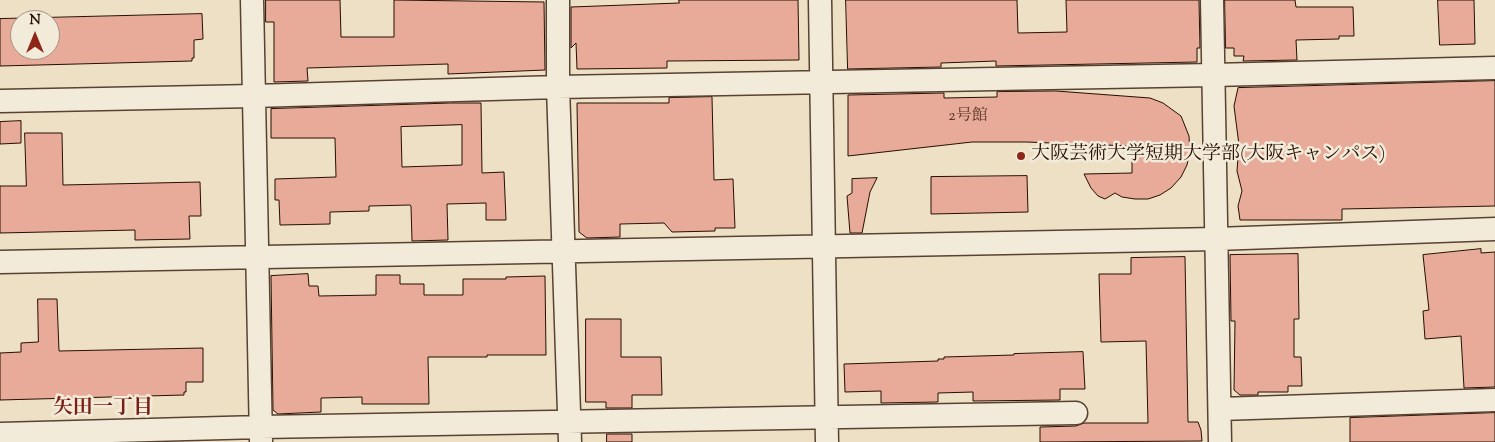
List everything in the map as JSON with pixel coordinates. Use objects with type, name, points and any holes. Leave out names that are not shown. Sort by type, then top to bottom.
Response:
[{"type":"street","points":[[252,0],[261,435]]},
{"type":"street","points":[[558,0],[558,87],[569,432]]},
{"type":"street","points":[[820,0],[827,442]]},
{"type":"street","points":[[1212,0],[1220,442]]},
{"type":"street","points":[[0,101],[558,87],[1495,68]]},
{"type":"street","points":[[0,262],[563,250],[823,248],[1216,239],[1495,229]]},
{"type":"street","points":[[1220,408],[1495,400]]},
{"type":"street","points":[[0,434],[261,435],[569,432],[827,418],[1076,413]]},
{"type":"building","points":[[266,0],[340,0],[341,37],[394,37],[394,0],[544,2],[545,70],[448,74],[448,64],[307,68],[308,81],[274,82],[274,22],[266,22]]},
{"type":"building","points":[[679,0],[798,0],[799,60],[667,61],[667,68],[577,69],[576,43],[571,48],[571,7],[679,3]]},
{"type":"building","points":[[846,0],[1017,0],[1018,33],[1067,32],[1066,0],[1199,0],[1200,48],[1197,48],[1197,62],[996,66],[996,61],[941,63],[941,67],[848,69]]},
{"type":"building","points":[[1225,0],[1295,0],[1296,7],[1353,7],[1354,36],[1339,36],[1339,39],[1296,40],[1297,60],[1243,61],[1244,56],[1234,56],[1234,48],[1226,48]]},
{"type":"building","points":[[1438,0],[1474,0],[1475,44],[1440,45]]},
{"type":"building","points":[[202,14],[203,39],[194,40],[194,58],[192,58],[192,61],[0,66],[0,19],[10,19],[10,60],[60,60],[60,18]]},
{"type":"building","name":"大阪芸術大学短期大学部(大阪キャンパス)","points":[[1495,81],[1495,206],[1342,209],[1342,220],[1240,220],[1238,206],[1242,191],[1237,171],[1239,145],[1234,106],[1238,88]]},
{"type":"building","points":[[1056,91],[1150,98],[1163,103],[1181,116],[1189,136],[1190,151],[1187,165],[1181,177],[1171,188],[1160,195],[1148,199],[1122,197],[1115,193],[1105,199],[1098,196],[1091,188],[1084,174],[1132,173],[1132,146],[972,142],[848,156],[848,95],[944,93],[944,98],[997,97],[997,92]]},
{"type":"building","points":[[712,97],[714,180],[733,179],[735,228],[715,228],[715,231],[672,232],[664,223],[620,224],[620,237],[587,238],[579,232],[577,103],[669,103],[669,98]]},
{"type":"building","points":[[481,103],[482,173],[504,172],[506,220],[486,220],[486,203],[447,204],[448,240],[412,241],[410,205],[369,206],[369,211],[330,212],[330,224],[280,225],[279,200],[275,200],[275,179],[336,177],[335,138],[271,138],[271,109]],"holes":[[[462,125],[462,165],[402,167],[401,127]]]},
{"type":"building","points":[[21,121],[21,143],[0,144],[0,122]]},
{"type":"building","points":[[25,133],[62,133],[63,185],[200,182],[201,216],[189,216],[190,239],[135,240],[135,230],[0,233],[0,186],[26,186]]},
{"type":"building","points":[[1027,176],[1028,212],[931,214],[931,177]]},
{"type":"building","points":[[877,178],[870,192],[862,233],[850,233],[847,196],[852,193],[852,179]]},
{"type":"building","points":[[1481,249],[1481,253],[1495,252],[1495,387],[1464,388],[1461,336],[1425,339],[1423,311],[1429,310],[1423,255]]},
{"type":"building","points":[[1298,254],[1299,319],[1294,319],[1294,357],[1301,357],[1302,386],[1288,386],[1288,392],[1258,392],[1258,395],[1240,395],[1234,390],[1235,321],[1231,321],[1230,255]]},
{"type":"building","points":[[1185,257],[1188,422],[1198,422],[1202,441],[1040,442],[1040,427],[1076,426],[1084,423],[1148,423],[1146,341],[1101,342],[1099,274],[1131,274],[1131,258]]},
{"type":"building","points":[[308,274],[309,286],[318,286],[319,296],[376,295],[376,275],[400,275],[400,284],[424,284],[424,295],[463,295],[463,279],[506,279],[506,277],[545,276],[546,355],[428,357],[429,404],[362,404],[362,397],[321,398],[321,412],[278,414],[273,410],[271,276]]},
{"type":"building","points":[[38,299],[57,299],[59,351],[203,348],[203,382],[186,382],[186,392],[184,392],[184,395],[0,400],[0,353],[21,352],[21,343],[38,342]]},
{"type":"building","points":[[586,319],[621,319],[621,357],[661,357],[662,395],[632,395],[632,408],[606,408],[606,402],[586,402]]},
{"type":"building","points":[[1083,352],[1085,389],[1060,389],[1060,400],[973,401],[973,392],[938,393],[938,402],[881,403],[881,391],[845,392],[844,364],[938,361],[938,359],[944,359],[944,357]]},
{"type":"building","points":[[1495,413],[1495,442],[1350,442],[1350,418]]},
{"type":"building","points":[[607,434],[632,434],[632,442],[607,442]]},
{"type":"place","name":"大阪芸術大学短期大学部(大阪キャンパス)","points":[[1021,156]]},
{"type":"district","name":"矢田一丁目","points":[[103,410]]}]
